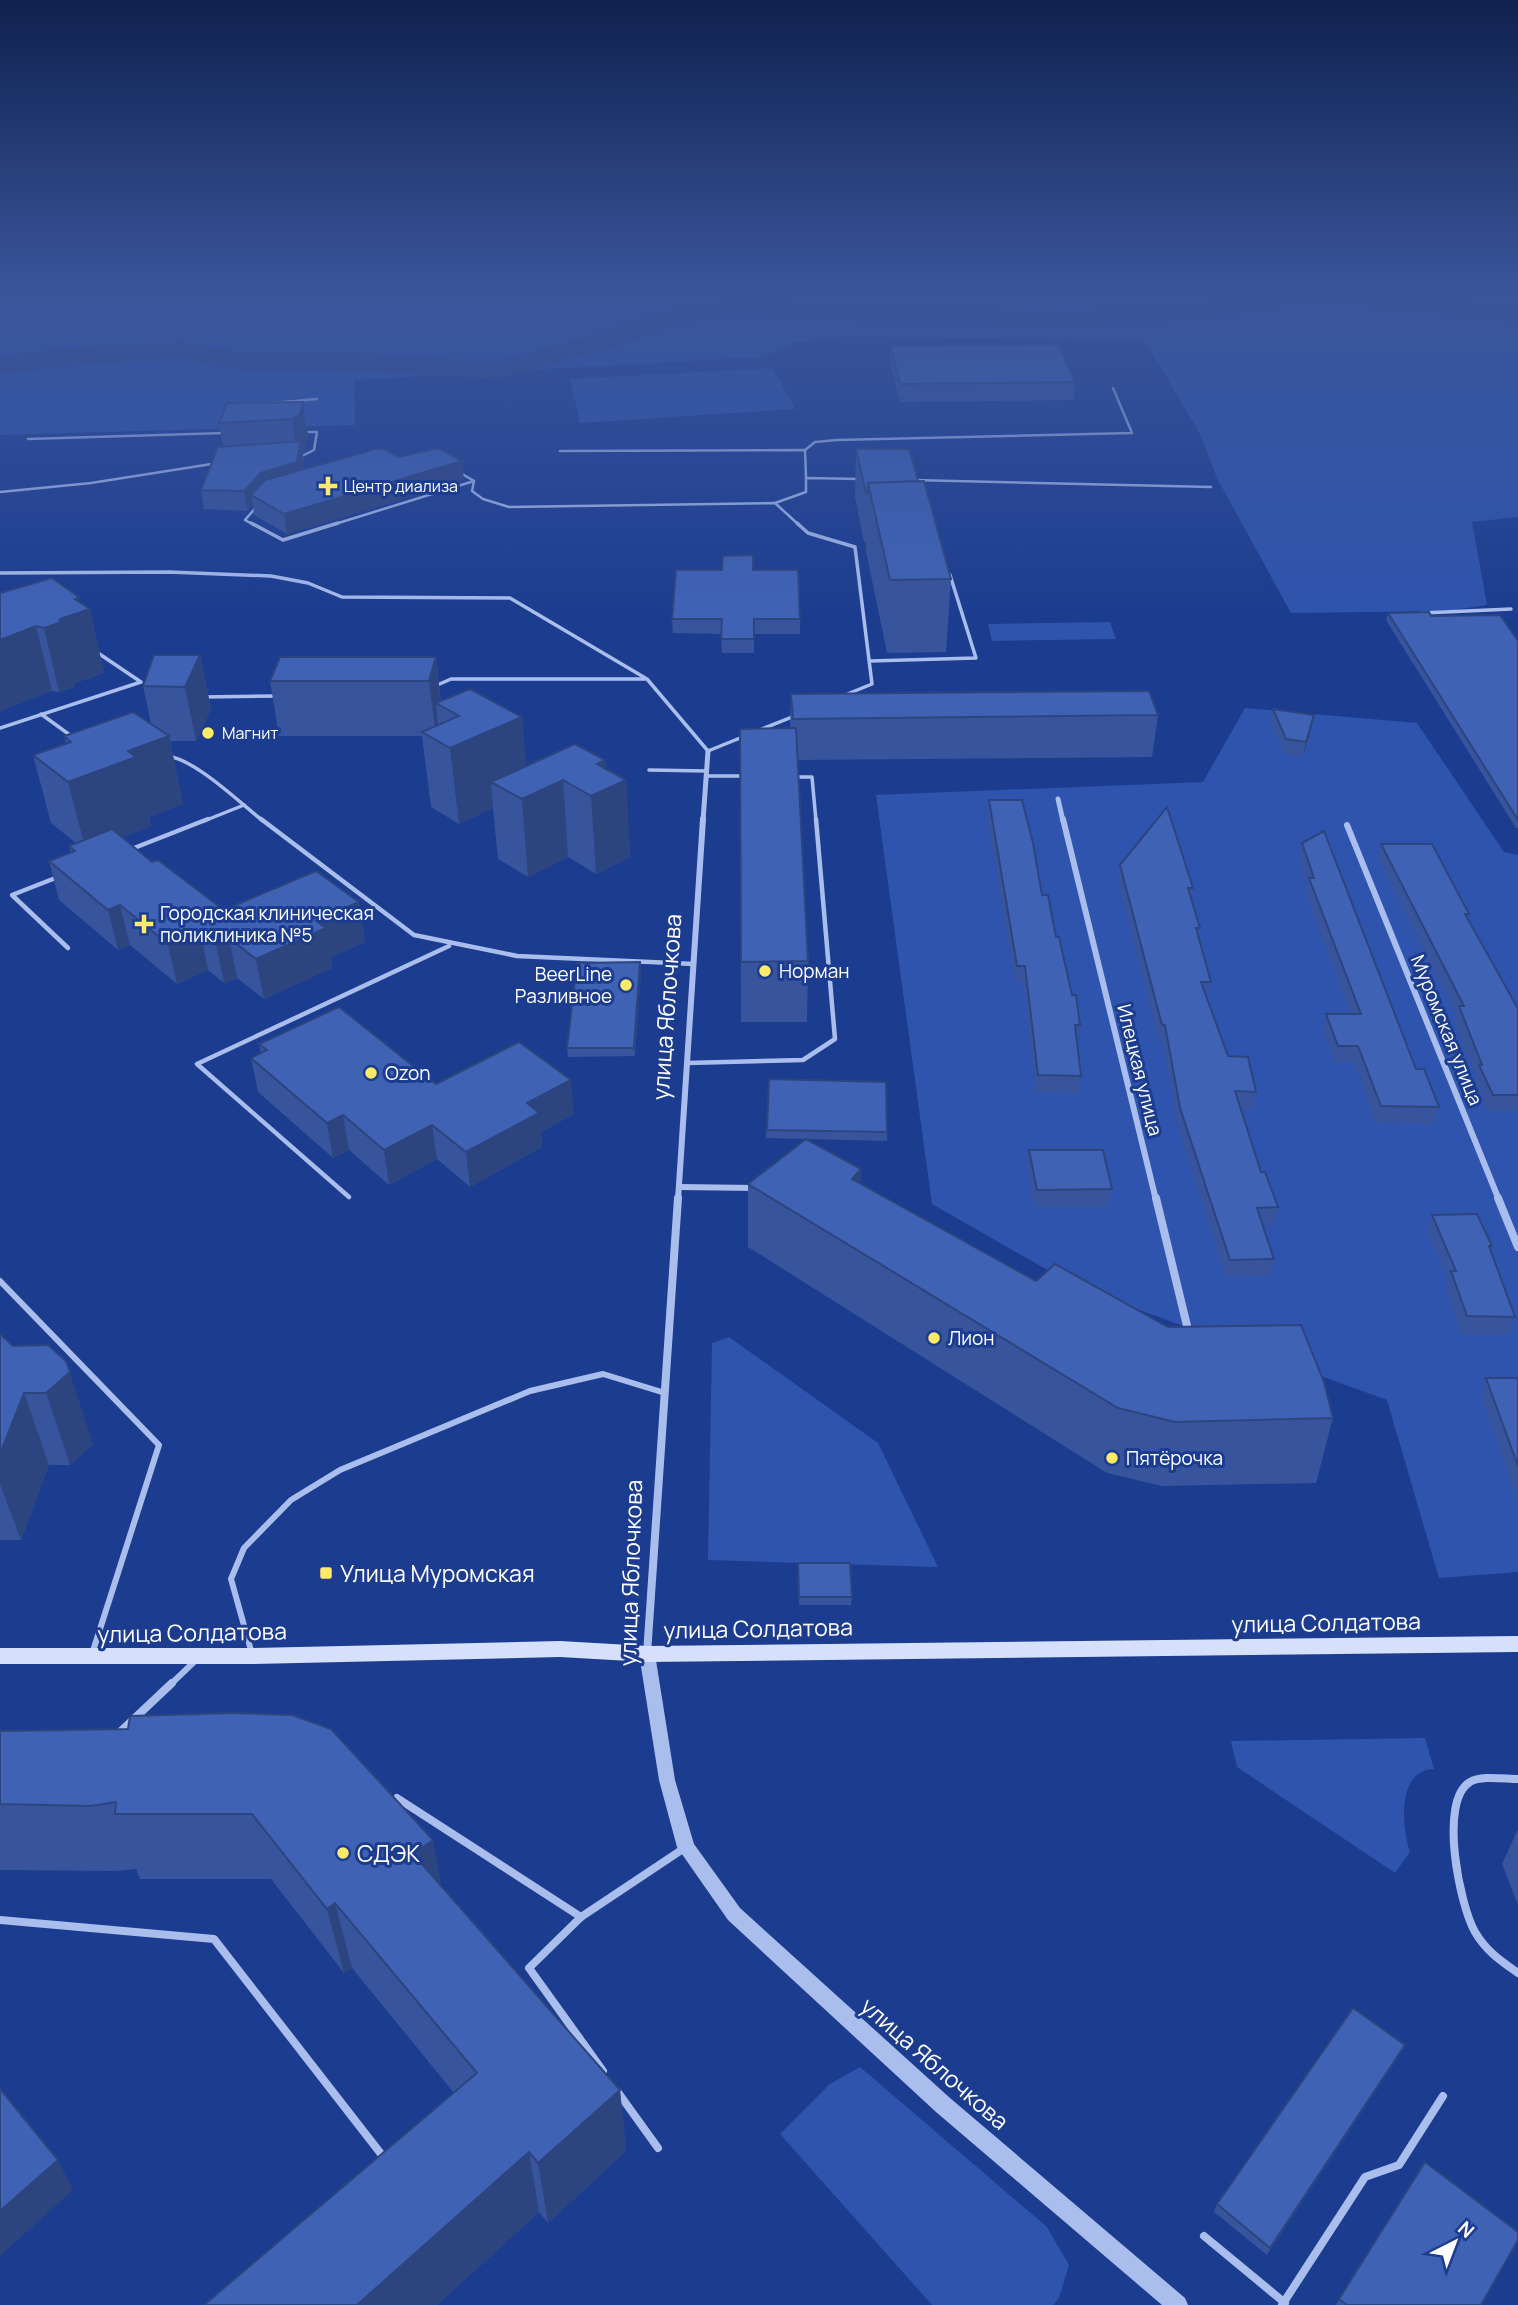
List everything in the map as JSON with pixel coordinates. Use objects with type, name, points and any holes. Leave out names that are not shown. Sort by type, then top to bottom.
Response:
[{"type":"main road","name":"улица Солдатова","points":[[0,1656],[253,1656],[560,1649],[647,1654],[1518,1644]]},
{"type":"street","name":"улица Яблочкова","points":[[708,751],[647,1654],[667,1780],[686,1847],[734,1913],[800,1976],[943,2105],[1178,2305]]},
{"type":"street","name":"Илецкая улица","points":[[1058,799],[1192,1349]]},
{"type":"street","name":"Муромская улица","points":[[1347,825],[1518,1247]]},
{"type":"street","points":[[679,1187],[767,1188]]},
{"type":"lane","points":[[248,406],[259,402],[287,401]]},
{"type":"lane","points":[[560,452],[805,450],[815,442],[837,440],[1132,433],[1118,401]]},
{"type":"lane","points":[[285,458],[298,458],[314,450],[317,432],[291,432]]},
{"type":"lane","points":[[28,439],[227,433]]},
{"type":"lane","points":[[474,481],[472,491],[483,499],[509,507],[775,503],[806,492],[805,450]]},
{"type":"lane","points":[[0,492],[37,486],[91,483],[223,463]]},
{"type":"lane","points":[[451,468],[474,481]]},
{"type":"lane","points":[[806,478],[862,479]]},
{"type":"lane","points":[[904,480],[1211,486]]},
{"type":"lane","points":[[266,496],[245,520],[283,540],[474,481]]},
{"type":"lane","points":[[775,503],[808,533],[855,547],[867,547]]},
{"type":"lane","points":[[835,699],[872,684],[855,547]]},
{"type":"lane","points":[[870,661],[975,658],[948,570]]},
{"type":"lane","points":[[0,573],[169,572],[271,576],[308,583],[342,597],[510,598],[647,679],[708,751],[809,710]]},
{"type":"lane","points":[[1417,614],[1511,609]]},
{"type":"lane","points":[[0,728],[141,682],[88,646]]},
{"type":"lane","points":[[431,688],[451,679],[647,679]]},
{"type":"lane","points":[[195,697],[289,696]]},
{"type":"lane","points":[[41,714],[78,741]]},
{"type":"lane","points":[[154,755],[176,757],[414,935],[449,946],[574,961],[694,964]]},
{"type":"lane","points":[[649,769],[746,776]]},
{"type":"lane","points":[[687,1063],[803,1060],[835,1039],[813,777],[786,777]]},
{"type":"lane","points":[[128,850],[244,806]]},
{"type":"lane","points":[[64,875],[12,895],[68,948]]},
{"type":"lane","points":[[349,1197],[197,1064],[449,946]]},
{"type":"lane","points":[[0,1280],[159,1445],[91,1657]]},
{"type":"lane","points":[[253,1656],[231,1579],[244,1548],[291,1500],[341,1470],[530,1391],[603,1374],[665,1394]]},
{"type":"lane","points":[[116,1738],[201,1656]]},
{"type":"lane","points":[[1518,1779],[1473,1780],[1466,1784],[1455,1823],[1453,1869],[1466,1914],[1482,1943],[1494,1957],[1518,1973]]},
{"type":"lane","points":[[397,1798],[581,1917]]},
{"type":"lane","points":[[659,2148],[529,1968],[581,1917],[642,1879],[686,1847]]},
{"type":"lane","points":[[0,1920],[214,1939],[386,2161],[376,2169]]},
{"type":"lane","points":[[1203,2236],[1284,2304],[1366,2177],[1399,2165],[1443,2096]]},
{"type":"shaded area","points":[[0,401],[354,401],[355,425],[0,435]]},
{"type":"shaded area","points":[[575,401],[790,401],[795,409],[580,423]]},
{"type":"shaded area","points":[[1180,401],[1518,401],[1518,517],[1472,522],[1487,605],[1448,611],[1291,613],[1217,478],[1199,432]]},
{"type":"shaded area","points":[[1110,622],[1116,639],[992,641],[988,624]]},
{"type":"shaded area","points":[[1245,708],[1417,723],[1504,852],[1518,855],[1518,1572],[1439,1578],[1387,1400],[1079,1288],[932,1204],[876,795],[1203,782]]},
{"type":"shaded area","points":[[729,1337],[878,1443],[938,1567],[708,1560],[712,1343]]},
{"type":"shaded area","points":[[1425,1738],[1434,1769],[1422,1772],[1413,1779],[1408,1789],[1404,1815],[1410,1852],[1395,1873],[1237,1767],[1231,1741]]},
{"type":"shaded area","points":[[860,2067],[1047,2227],[1069,2265],[1059,2298],[1053,2305],[932,2305],[780,2134],[830,2084]]},
{"type":"building","points":[[303,402],[300,415],[292,419],[219,423],[227,403]]},
{"type":"building","points":[[301,441],[297,462],[261,473],[244,491],[201,490],[218,447]]},
{"type":"building","points":[[438,448],[462,461],[284,514],[251,495],[265,480],[376,449],[384,449],[399,457]]},
{"type":"building","points":[[856,449],[909,449],[918,481],[868,483],[866,493]]},
{"type":"building","points":[[924,481],[951,579],[890,580],[868,483]]},
{"type":"building","points":[[753,555],[753,570],[798,570],[800,619],[754,619],[754,639],[721,639],[722,619],[672,619],[676,570],[722,570],[723,556]]},
{"type":"building","points":[[52,578],[79,597],[75,599],[90,609],[60,619],[59,623],[44,628],[36,626],[0,640],[0,593]]},
{"type":"building","points":[[1429,612],[1431,616],[1500,615],[1518,641],[1518,820],[1388,613]]},
{"type":"building","points":[[154,655],[200,655],[185,687],[143,686]]},
{"type":"building","points":[[280,657],[436,657],[429,681],[270,681]]},
{"type":"building","points":[[470,689],[522,717],[450,748],[422,732],[459,716],[436,703]]},
{"type":"building","points":[[1149,691],[1158,715],[793,719],[791,694]]},
{"type":"building","points":[[1273,709],[1314,715],[1306,742],[1286,739]]},
{"type":"building","points":[[133,712],[169,736],[128,751],[136,757],[68,782],[33,755],[71,742],[64,736]]},
{"type":"building","points":[[796,728],[808,961],[741,962],[740,729]]},
{"type":"building","points":[[575,744],[605,760],[597,764],[626,780],[591,796],[563,780],[522,799],[491,782]]},
{"type":"building","points":[[989,800],[1022,800],[1042,895],[1048,895],[1072,995],[1076,995],[1080,1025],[1075,1025],[1081,1076],[1038,1075],[1025,966],[1017,966]]},
{"type":"building","points":[[1167,807],[1193,888],[1188,888],[1200,928],[1196,928],[1211,982],[1201,982],[1228,1056],[1248,1057],[1256,1092],[1235,1091],[1261,1172],[1265,1172],[1278,1207],[1257,1208],[1274,1259],[1230,1260],[1180,1108],[1165,1025],[1162,1025],[1120,865]]},
{"type":"building","points":[[112,829],[152,862],[158,860],[224,910],[316,871],[359,902],[316,921],[326,928],[256,959],[229,938],[216,943],[200,930],[168,944],[120,905],[108,910],[49,861],[75,851],[69,846]]},
{"type":"building","points":[[1324,831],[1416,1069],[1424,1069],[1439,1107],[1381,1106],[1358,1046],[1338,1046],[1326,1014],[1361,1014],[1309,878],[1314,878],[1302,843]]},
{"type":"building","points":[[1381,844],[1432,844],[1469,914],[1465,914],[1518,1008],[1518,1095],[1493,1095],[1479,1065],[1482,1065],[1459,1006],[1464,1006]]},
{"type":"building","points":[[640,962],[634,1048],[567,1048],[577,963]]},
{"type":"building","points":[[339,1007],[436,1084],[519,1042],[571,1080],[527,1103],[539,1113],[466,1152],[432,1125],[384,1150],[343,1115],[327,1123],[251,1058],[267,1050],[259,1044]]},
{"type":"building","points":[[769,1079],[886,1082],[887,1132],[767,1130]]},
{"type":"building","points":[[806,1139],[861,1169],[852,1179],[1036,1281],[1055,1264],[1168,1327],[1301,1325],[1324,1382],[1333,1418],[1175,1422],[1118,1408],[748,1184]]},
{"type":"building","points":[[1029,1150],[1103,1150],[1112,1189],[1037,1190]]},
{"type":"building","points":[[1477,1214],[1492,1246],[1489,1246],[1515,1317],[1467,1316],[1451,1271],[1456,1271],[1432,1215]]},
{"type":"building","points":[[0,1334],[13,1346],[48,1345],[66,1361],[70,1372],[46,1393],[24,1393],[0,1454]]},
{"type":"building","points":[[1486,1378],[1518,1378],[1518,1466]]},
{"type":"building","points":[[798,1563],[850,1563],[852,1597],[799,1597]]},
{"type":"building","points":[[232,1713],[292,1715],[331,1729],[433,1840],[413,1854],[620,2090],[538,2163],[529,2152],[357,2305],[204,2305],[477,2073],[335,1903],[327,1909],[252,1814],[115,1814],[116,1802],[91,1806],[0,1804],[0,1731],[128,1729],[130,1716]]},
{"type":"building","points":[[1353,2008],[1405,2045],[1270,2248],[1217,2204]]},
{"type":"building","points":[[0,2089],[58,2160],[0,2211]]},
{"type":"building","points":[[1425,2162],[1518,2232],[1518,2240],[1481,2305],[1347,2305],[1339,2299]]},
{"type":"place","name":"Центр диализа","points":[[328,486]]},
{"type":"place","name":"Магнит","points":[[208,733]]},
{"type":"place","name":"Городская клиническая поликлиника №5","points":[[144,924]]},
{"type":"place","name":"Норман","points":[[765,971]]},
{"type":"place","name":"BeerLine Разливное","points":[[626,985]]},
{"type":"place","name":"Ozon","points":[[371,1073]]},
{"type":"place","name":"Лион","points":[[934,1338]]},
{"type":"place","name":"Пятёрочка","points":[[1112,1458]]},
{"type":"place","name":"Улица Муромская","points":[[326,1573]]},
{"type":"place","name":"СДЭК","points":[[343,1853]]}]
